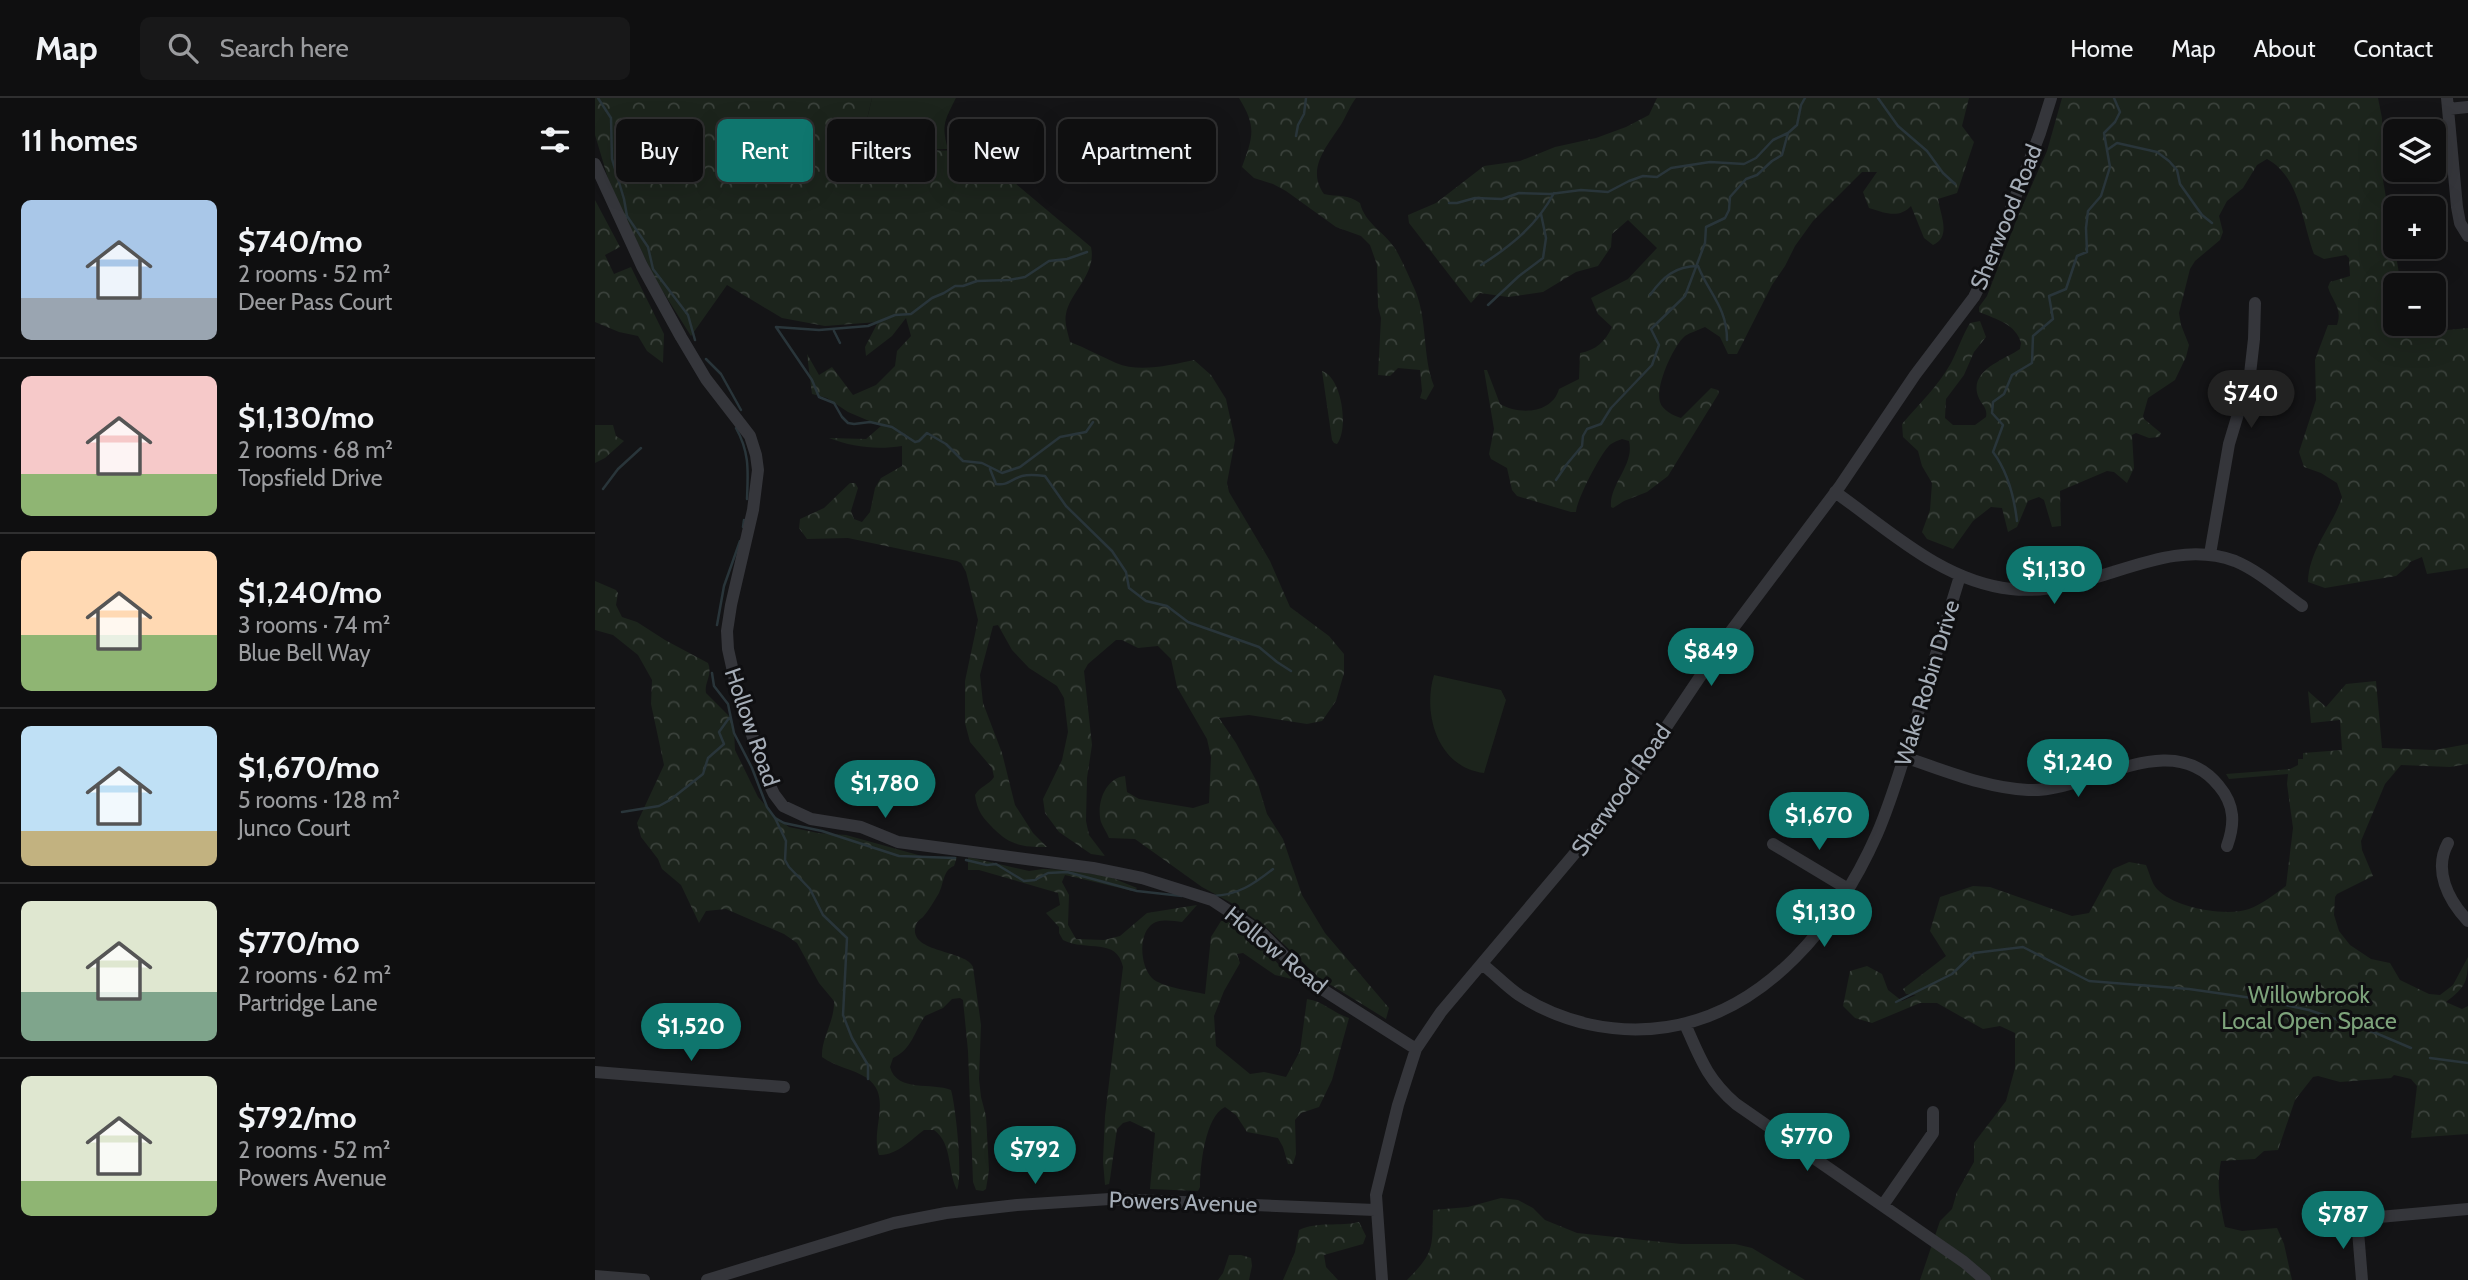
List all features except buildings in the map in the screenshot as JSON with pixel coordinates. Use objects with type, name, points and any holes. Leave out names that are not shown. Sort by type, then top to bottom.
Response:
[{"type":"street","name":"Sherwood Road","points":[[1382,1280],[1375,1195],[1407,1071],[1416,1049],[1441,1012],[1608,814],[1712,657],[1835,492],[1915,375],[1974,297],[1991,261],[2040,134],[2051,98]]},
{"type":"street","points":[[2468,107],[2447,103],[2458,215],[2468,236]]},
{"type":"street","name":"Hollow Road","points":[[595,164],[637,256],[681,337],[706,379],[750,436],[756,455],[758,470],[753,511],[731,605],[727,631],[728,649],[736,685],[765,775],[783,806],[797,815],[861,827],[898,842],[1093,868],[1142,878],[1212,900],[1262,933],[1317,986],[1416,1049]]},
{"type":"street","points":[[2210,554],[2229,444],[2250,374],[2255,303]]},
{"type":"street","points":[[1835,492],[1931,561],[1960,576],[2009,589],[2047,590],[2073,585],[2169,556],[2210,554],[2238,562],[2251,569],[2302,606]]},
{"type":"street","name":"Wake Robin Drive","points":[[1482,964],[1518,994],[1563,1017],[1612,1028],[1635,1030],[1685,1024],[1721,1012],[1761,988],[1804,947],[1848,889],[1877,833],[1904,757],[1960,576]]},
{"type":"street","points":[[1904,757],[1991,785],[2031,790],[2067,785],[2157,760],[2186,762],[2212,777],[2229,802],[2233,828],[2227,846]]},
{"type":"street","points":[[2448,843],[2442,854],[2443,880],[2468,921]]},
{"type":"street","points":[[1773,844],[1848,889]]},
{"type":"street","points":[[1685,1024],[1702,1064],[1722,1092],[1964,1262],[1985,1280]]},
{"type":"street","points":[[595,1072],[784,1087]]},
{"type":"street","points":[[1883,1205],[1933,1133],[1933,1112]]},
{"type":"street","name":"Powers Avenue","points":[[707,1280],[894,1223],[946,1213],[1017,1205],[1110,1199],[1375,1210]]},
{"type":"street","points":[[2362,1280],[2357,1219],[2468,1209]]},
{"type":"street","points":[[595,1276],[644,1280]]},
{"type":"green space","points":[[595,98],[872,98],[867,119],[827,119],[827,182],[935,182],[935,150],[949,151],[949,182],[1014,182],[1091,247],[1090,266],[1066,314],[1070,342],[1125,366],[1155,367],[1194,360],[1211,375],[1226,399],[1235,440],[1227,483],[1229,492],[1270,561],[1290,607],[1329,636],[1344,654],[1344,673],[1336,701],[1322,721],[1307,724],[1249,715],[1219,718],[1258,784],[1267,814],[1283,839],[1302,895],[1325,933],[1389,1008],[1386,1019],[1318,977],[1267,928],[1235,905],[1202,887],[1135,839],[1109,838],[1101,822],[1101,800],[1107,787],[1118,778],[1125,776],[1127,792],[1139,799],[1193,808],[1209,803],[1211,757],[1207,739],[1177,687],[1171,659],[1158,646],[1138,648],[1116,640],[1088,664],[1084,671],[1092,745],[1087,778],[1086,821],[1089,835],[1105,856],[1091,854],[1059,832],[1045,813],[1043,799],[1062,760],[1068,732],[1064,698],[1057,686],[1029,668],[1012,650],[998,625],[993,626],[980,675],[983,703],[1002,753],[1015,805],[1033,833],[1047,847],[1025,846],[1012,842],[1000,835],[987,821],[979,810],[975,795],[994,777],[992,768],[970,742],[965,723],[965,681],[978,620],[966,572],[961,563],[848,538],[807,539],[799,528],[800,519],[824,508],[850,483],[855,483],[858,488],[851,511],[854,519],[862,522],[870,512],[875,488],[881,478],[902,466],[902,446],[865,447],[829,438],[866,439],[881,426],[848,412],[827,398],[812,394],[807,354],[819,375],[832,367],[853,395],[876,385],[895,366],[897,351],[911,336],[906,318],[892,336],[866,356],[865,347],[878,322],[825,326],[782,318],[727,285],[691,336],[655,279],[610,185],[595,135]]},
{"type":"green space","points":[[872,98],[956,98],[945,123],[948,149],[935,149],[935,119],[867,119]]},
{"type":"green space","points":[[1239,98],[1356,98],[1321,157],[1317,175],[1319,184],[1324,194],[1347,197],[1360,203],[1366,217],[1401,259],[1422,314],[1430,375],[1434,386],[1426,400],[1420,398],[1420,370],[1398,368],[1390,376],[1378,375],[1381,318],[1378,307],[1377,265],[1370,245],[1361,236],[1336,227],[1286,191],[1254,178],[1242,167],[1251,140],[1251,125]]},
{"type":"green space","points":[[1657,98],[1969,98],[1962,126],[1974,142],[1957,193],[1938,199],[1943,231],[1942,237],[1933,245],[1924,238],[1911,206],[1897,214],[1869,208],[1863,192],[1877,172],[1862,172],[1813,221],[1795,246],[1737,354],[1728,354],[1720,337],[1705,327],[1685,336],[1675,348],[1660,387],[1660,402],[1663,408],[1681,418],[1711,388],[1719,393],[1668,476],[1647,492],[1611,507],[1614,490],[1630,450],[1629,441],[1622,439],[1611,444],[1604,452],[1584,488],[1576,512],[1571,512],[1517,496],[1512,490],[1507,468],[1491,459],[1489,454],[1494,429],[1484,370],[1487,370],[1500,404],[1508,408],[1534,410],[1550,403],[1559,389],[1579,379],[1580,353],[1599,344],[1612,327],[1598,314],[1591,298],[1628,279],[1657,248],[1628,220],[1612,234],[1611,247],[1598,266],[1576,272],[1543,292],[1508,297],[1480,293],[1471,303],[1409,223],[1408,215],[1436,203],[1484,166],[1520,161],[1555,147],[1596,138],[1626,127],[1649,115]]},
{"type":"green space","points":[[2062,98],[2378,98],[2382,118],[2386,196],[2383,196],[2383,259],[2397,259],[2399,273],[2383,273],[2383,336],[2446,336],[2446,330],[2468,328],[2468,568],[2427,574],[2422,557],[2410,562],[2396,576],[2325,588],[2308,582],[2312,559],[2342,497],[2337,483],[2304,467],[2299,452],[2316,400],[2315,360],[2328,325],[2337,325],[2339,319],[2338,309],[2328,287],[2330,282],[2350,276],[2349,258],[2346,255],[2324,259],[2314,254],[2293,189],[2287,177],[2267,159],[2257,165],[2243,188],[2227,201],[2219,216],[2223,232],[2220,240],[2195,261],[2190,269],[2179,313],[2189,345],[2186,357],[2175,380],[2148,398],[2144,419],[2161,433],[2159,437],[2149,438],[2136,433],[2132,435],[2134,468],[2127,483],[2114,472],[2107,471],[2060,491],[2061,526],[2052,527],[2044,500],[2039,497],[2028,501],[2017,527],[2008,532],[2002,508],[1991,507],[1973,521],[1953,549],[1927,539],[1922,532],[1930,510],[1932,483],[1922,466],[1918,451],[1903,437],[1902,424],[1946,371],[1970,323],[1980,321],[1986,337],[1974,352],[1964,375],[1946,399],[1945,418],[1953,425],[1975,425],[1986,417],[1985,408],[1978,396],[1979,379],[1990,367],[2020,349],[2021,343],[2015,331],[2005,323],[1979,312],[1979,307],[1987,296],[2047,151]]},
{"type":"green space","points":[[595,200],[620,247],[605,255],[614,274],[631,267],[664,334],[663,363],[647,351],[638,336],[595,322]]},
{"type":"green space","points":[[1322,371],[1329,375],[1339,393],[1343,427],[1337,444],[1332,440]]},
{"type":"green space","points":[[595,425],[613,425],[616,436],[624,441],[595,463]]},
{"type":"green space","points":[[595,581],[616,590],[616,605],[622,617],[637,622],[708,663],[710,671],[706,693],[730,717],[735,750],[758,797],[789,827],[846,835],[929,858],[957,857],[954,866],[946,874],[939,893],[917,924],[915,934],[928,946],[960,957],[973,967],[981,1025],[979,1079],[986,1116],[989,1170],[986,1189],[983,1191],[976,1190],[973,1182],[968,1051],[963,1000],[952,999],[943,1008],[925,1016],[909,1045],[893,1058],[890,1067],[894,1075],[907,1084],[951,1090],[959,1157],[957,1190],[947,1150],[934,1130],[924,1130],[898,1150],[879,1155],[879,1094],[867,1078],[822,1057],[834,1001],[819,983],[797,943],[784,934],[726,909],[706,911],[699,923],[681,885],[662,869],[658,859],[641,837],[637,823],[664,765],[651,704],[652,680],[638,655],[613,635],[595,630]]},
{"type":"green space","points":[[1434,675],[1501,690],[1506,700],[1484,773],[1468,769],[1455,761],[1437,737],[1430,706]]},
{"type":"green space","name":"Willowbrook Local Open Space","points":[[2376,681],[2382,748],[2435,750],[2468,744],[2468,764],[2450,767],[2401,765],[2385,784],[2361,841],[2373,876],[2337,894],[2334,915],[2339,931],[2350,945],[2371,959],[2390,963],[2400,980],[2429,994],[2440,995],[2453,985],[2468,957],[2465,983],[2446,1002],[2462,1009],[2468,1006],[2468,1134],[2411,1138],[2417,1086],[2411,1079],[2394,1075],[2391,1078],[2340,1082],[2313,1077],[2295,1100],[2278,1150],[2264,1151],[2255,1159],[2221,1161],[2219,1178],[2225,1227],[2242,1231],[2277,1228],[2284,1244],[2292,1280],[1920,1280],[1940,1221],[1952,1209],[1957,1192],[1974,1162],[1974,1143],[2006,1101],[2015,1068],[2015,1033],[2000,1026],[1983,1029],[1937,1003],[1920,1003],[1872,1023],[1855,1018],[1843,1006],[1850,971],[1867,966],[1882,974],[1888,990],[1902,1001],[1916,995],[1906,994],[1903,989],[1946,956],[1930,931],[1940,897],[1973,886],[1990,887],[2072,916],[2089,913],[2113,869],[2129,862],[2146,865],[2157,889],[2165,896],[2188,906],[2227,912],[2249,909],[2259,904],[2286,886],[2293,828],[2288,774],[2229,779],[2226,774],[2290,769],[2298,765],[2298,759],[2303,759],[2303,753],[2342,750],[2340,720],[2311,723],[2308,691],[2326,707],[2346,684]]},
{"type":"green space","points":[[968,857],[1029,871],[1067,870],[1110,877],[1137,888],[1133,891],[1065,875],[1062,882],[1069,895],[1068,925],[1076,939],[1104,940],[1120,936],[1147,913],[1197,905],[1182,922],[1153,923],[1146,931],[1142,945],[1145,967],[1152,978],[1169,986],[1205,994],[1211,937],[1221,921],[1227,921],[1257,941],[1292,979],[1275,975],[1243,953],[1237,954],[1240,963],[1214,1016],[1216,1046],[1250,1074],[1264,1072],[1286,1077],[1300,1051],[1307,999],[1349,1018],[1332,1080],[1319,1107],[1301,1113],[1295,1120],[1296,1154],[1293,1164],[1288,1164],[1278,1138],[1247,1132],[1236,1115],[1225,1107],[1218,1112],[1208,1131],[1198,1191],[1150,1189],[1155,1133],[1130,1121],[1117,1129],[1109,1184],[1105,1185],[1105,1116],[1123,967],[1120,958],[1108,948],[1063,940],[1059,927],[1046,913],[1060,905],[1058,893],[979,870],[968,870]]},
{"type":"green space","points":[[1501,1198],[1518,1200],[1533,1208],[1545,1220],[1577,1233],[1681,1244],[1735,1244],[1752,1248],[1805,1280],[1407,1280],[1423,1263],[1430,1249],[1433,1210],[1468,1207]]},
{"type":"green space","points":[[1359,1222],[1366,1236],[1363,1244],[1324,1255],[1326,1267],[1338,1280],[1283,1280],[1295,1252],[1299,1230]]},
{"type":"green space","points":[[1229,1255],[1251,1258],[1249,1280],[1218,1280]]},
{"type":"waterway","points":[[598,98],[611,118],[612,159],[627,216],[648,247],[653,269],[688,315],[695,340]]},
{"type":"waterway","points":[[1296,136],[1304,114],[1306,98]]},
{"type":"waterway","points":[[1449,203],[1475,198],[1502,199],[1519,193],[1550,194],[1581,190],[1608,192],[1643,176],[1657,177],[1671,168],[1710,162],[1744,164],[1756,158],[1773,140],[1797,125],[1805,98]]},
{"type":"waterway","points":[[1878,98],[1898,126],[1927,151],[1955,184]]},
{"type":"waterway","points":[[2017,521],[2009,485],[1993,452],[2003,425],[1992,413],[1993,402],[2004,394],[2012,375],[2032,363],[2033,336],[2053,319],[2049,296],[2066,289],[2077,256],[2087,252],[2088,211],[2101,196],[2110,167],[2104,133],[2120,112],[2114,98]]},
{"type":"waterway","points":[[1556,480],[1582,446],[1587,429],[1601,424],[1611,408],[1652,365],[1659,345],[1651,329],[1685,296],[1705,243],[1706,227],[1725,218],[1730,197],[1746,179],[1757,175],[1782,155],[1788,133]]},
{"type":"waterway","points":[[2107,150],[2117,143],[2157,152],[2177,170],[2180,184],[2202,215],[2212,223]]},
{"type":"waterway","points":[[1481,265],[1522,234],[1540,215],[1554,193]]},
{"type":"waterway","points":[[1488,305],[1543,258],[1546,238],[1541,214]]},
{"type":"waterway","points":[[776,327],[819,330],[868,326],[895,315],[911,314],[932,298],[955,286],[977,281],[1025,277],[1049,261],[1067,259],[1087,252]]},
{"type":"waterway","points":[[1698,266],[1721,309],[1727,340]]},
{"type":"waterway","points":[[1650,295],[1676,270],[1698,266]]},
{"type":"waterway","points":[[776,327],[812,380],[819,397],[834,403],[848,423],[870,422],[892,427],[915,442],[927,433],[946,444],[963,461],[982,463],[1002,473],[1020,467],[1060,437],[1086,432],[1093,422]]},
{"type":"waterway","points":[[834,331],[840,343]]},
{"type":"waterway","points":[[706,359],[721,374],[741,410]]},
{"type":"waterway","points":[[736,428],[746,454],[747,499]]},
{"type":"waterway","points":[[603,489],[618,469],[641,448]]},
{"type":"waterway","points":[[990,469],[996,484],[1007,483],[1025,475],[1045,476],[1066,506],[1112,551],[1126,572],[1129,588],[1146,601],[1167,606],[1188,622],[1259,647],[1291,671]]},
{"type":"waterway","points":[[743,527],[744,520]]},
{"type":"waterway","points":[[717,625],[724,586],[740,541]]},
{"type":"waterway","points":[[712,673],[714,686],[728,704],[734,733],[752,768],[767,807],[775,818],[784,823],[822,831],[899,856],[955,858]]},
{"type":"waterway","points":[[622,812],[659,806],[703,774],[708,758],[724,744],[719,732],[729,718]]},
{"type":"waterway","points":[[775,818],[786,841],[785,860],[789,867],[810,889],[823,915],[847,938],[843,1015],[852,1038],[868,1065],[868,1079]]},
{"type":"waterway","points":[[966,860],[987,865],[996,864],[1024,881],[1035,880],[1048,873],[1067,872],[1137,891],[1182,896]]},
{"type":"waterway","points":[[1213,896],[1245,888],[1273,869]]},
{"type":"waterway","points":[[1896,1002],[1952,974],[1974,953],[2023,947],[2089,981],[2189,989],[2252,998],[2309,1010],[2411,1048]]},
{"type":"waterway","points":[[2430,1058],[2468,1063]]}]
